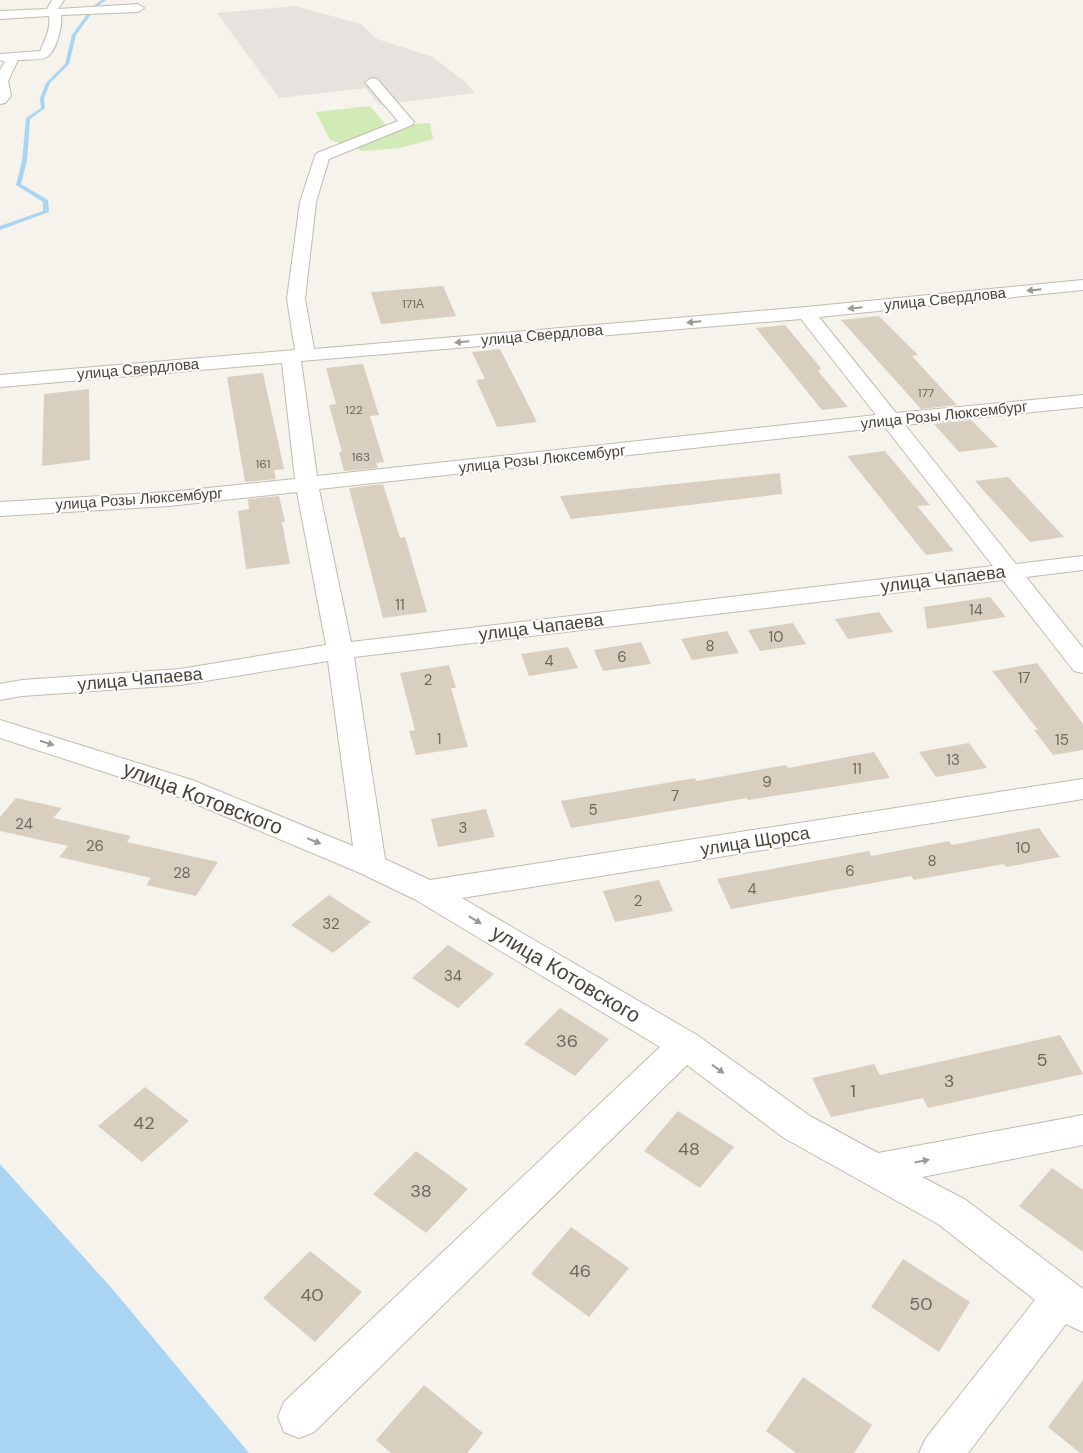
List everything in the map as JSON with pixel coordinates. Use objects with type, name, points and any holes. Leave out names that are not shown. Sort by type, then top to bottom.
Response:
[{"type":"street","points":[[2,57],[44,54],[55,32],[57,6]]},
{"type":"street","points":[[0,14],[57,6],[138,8]]},
{"type":"street","points":[[0,100],[4,96],[1,81],[12,60],[2,57]]},
{"type":"street","points":[[371,865],[340,651],[307,485],[296,299],[308,202],[322,156],[407,122],[372,82]]},
{"type":"street","name":"улица Свердлова","points":[[0,381],[806,312],[1083,285]]},
{"type":"street","points":[[806,312],[1083,666]]},
{"type":"street","name":"улица Розы Люксембург","points":[[0,509],[169,499],[891,420],[1083,401]]},
{"type":"street","name":"улица Чапаева","points":[[0,692],[22,688],[180,677],[340,651],[1083,563]]},
{"type":"street","name":"улица Котовского","points":[[0,729],[182,787],[371,865],[427,892],[685,1045],[797,1127],[952,1212],[1073,1305]]},
{"type":"street","name":"улица Щорса","points":[[427,892],[1083,789]]},
{"type":"street","points":[[299,1417],[685,1045]]},
{"type":"street","points":[[874,1170],[1083,1130]]},
{"type":"street","points":[[941,1453],[1073,1305]]},
{"type":"shaded area","points":[[295,6],[361,24],[377,39],[433,57],[464,81],[475,93],[379,105],[366,88],[279,98],[217,13]]},
{"type":"green space","points":[[370,106],[387,126],[430,123],[433,139],[400,148],[363,151],[330,140],[316,112]]},
{"type":"water","points":[[0,1164],[115,1292],[249,1453],[0,1453]]},
{"type":"building","points":[[443,286],[456,316],[381,324],[371,292]]},
{"type":"building","points":[[879,316],[918,355],[912,356],[957,405],[921,409],[841,320]]},
{"type":"building","points":[[785,325],[821,368],[818,371],[848,407],[822,410],[756,328]]},
{"type":"building","points":[[500,349],[537,422],[497,427],[476,380],[485,379],[472,352]]},
{"type":"building","points":[[363,364],[379,415],[370,416],[384,462],[376,463],[378,468],[344,471],[339,452],[342,452],[329,405],[336,404],[326,368]]},
{"type":"building","points":[[263,373],[284,469],[274,470],[276,479],[245,482],[227,377]]},
{"type":"building","points":[[89,389],[90,460],[42,466],[44,394]]},
{"type":"building","points":[[971,420],[998,447],[959,452],[934,424]]},
{"type":"building","points":[[885,451],[930,505],[917,506],[954,551],[926,555],[847,456]]},
{"type":"building","points":[[780,473],[782,494],[571,519],[560,496]]},
{"type":"building","points":[[1008,477],[1064,537],[1030,542],[975,481]]},
{"type":"building","points":[[383,484],[400,538],[405,537],[427,612],[383,618],[349,488]]},
{"type":"building","points":[[279,496],[285,522],[282,522],[290,564],[246,569],[238,511],[249,509],[248,499]]},
{"type":"building","points":[[990,597],[1006,617],[927,629],[924,607]]},
{"type":"building","points":[[879,612],[893,632],[848,639],[835,619]]},
{"type":"building","points":[[793,623],[806,644],[760,651],[748,630]]},
{"type":"building","points":[[727,631],[739,653],[692,660],[681,639]]},
{"type":"building","points":[[641,642],[651,664],[603,671],[594,650]]},
{"type":"building","points":[[568,647],[578,668],[529,676],[521,654]]},
{"type":"building","points":[[1037,663],[1083,724],[1083,750],[1053,755],[1034,730],[1038,730],[992,671]]},
{"type":"building","points":[[449,665],[456,688],[451,688],[468,747],[416,755],[409,731],[415,730],[400,673]]},
{"type":"building","points":[[969,743],[987,768],[936,777],[919,752]]},
{"type":"building","points":[[874,752],[890,778],[748,800],[747,798],[571,828],[561,801],[695,778],[696,781],[786,765],[788,768]]},
{"type":"building","points":[[16,798],[62,808],[53,818],[131,836],[127,842],[218,862],[196,896],[146,885],[151,878],[59,857],[68,846],[0,831],[0,817]]},
{"type":"building","points":[[486,809],[495,837],[438,847],[431,819]]},
{"type":"building","points":[[1039,828],[1060,857],[1006,867],[1004,864],[914,880],[911,876],[731,909],[717,879],[869,851],[871,856],[949,841],[952,845]]},
{"type":"building","points":[[659,880],[673,911],[615,922],[603,891]]},
{"type":"building","points":[[329,895],[371,922],[333,953],[291,925]]},
{"type":"building","points":[[448,945],[494,974],[458,1008],[412,978]]},
{"type":"building","points":[[560,1008],[609,1039],[575,1076],[524,1044]]},
{"type":"building","points":[[1060,1035],[1083,1074],[928,1108],[923,1098],[831,1117],[812,1078],[874,1064],[880,1075]]},
{"type":"building","points":[[145,1087],[189,1121],[142,1162],[98,1126]]},
{"type":"building","points":[[678,1111],[734,1147],[700,1188],[644,1151]]},
{"type":"building","points":[[416,1151],[468,1189],[426,1233],[373,1194]]},
{"type":"building","points":[[1052,1168],[1083,1190],[1083,1252],[1019,1206]]},
{"type":"building","points":[[571,1227],[629,1268],[589,1317],[531,1274]]},
{"type":"building","points":[[310,1251],[362,1292],[315,1342],[263,1298]]},
{"type":"building","points":[[903,1259],[970,1302],[939,1352],[871,1307]]},
{"type":"building","points":[[803,1377],[872,1425],[854,1453],[796,1453],[766,1431]]},
{"type":"building","points":[[1083,1380],[1083,1453],[1080,1453],[1048,1427]]},
{"type":"building","points":[[424,1385],[483,1433],[467,1453],[391,1453],[376,1440]]},
{"type":"waterway","points":[[94,7],[104,0]]},
{"type":"waterway","points":[[0,228],[46,212],[46,201],[18,185],[24,161],[28,118],[43,108],[42,98],[48,83],[67,64],[74,35],[89,14]]}]
